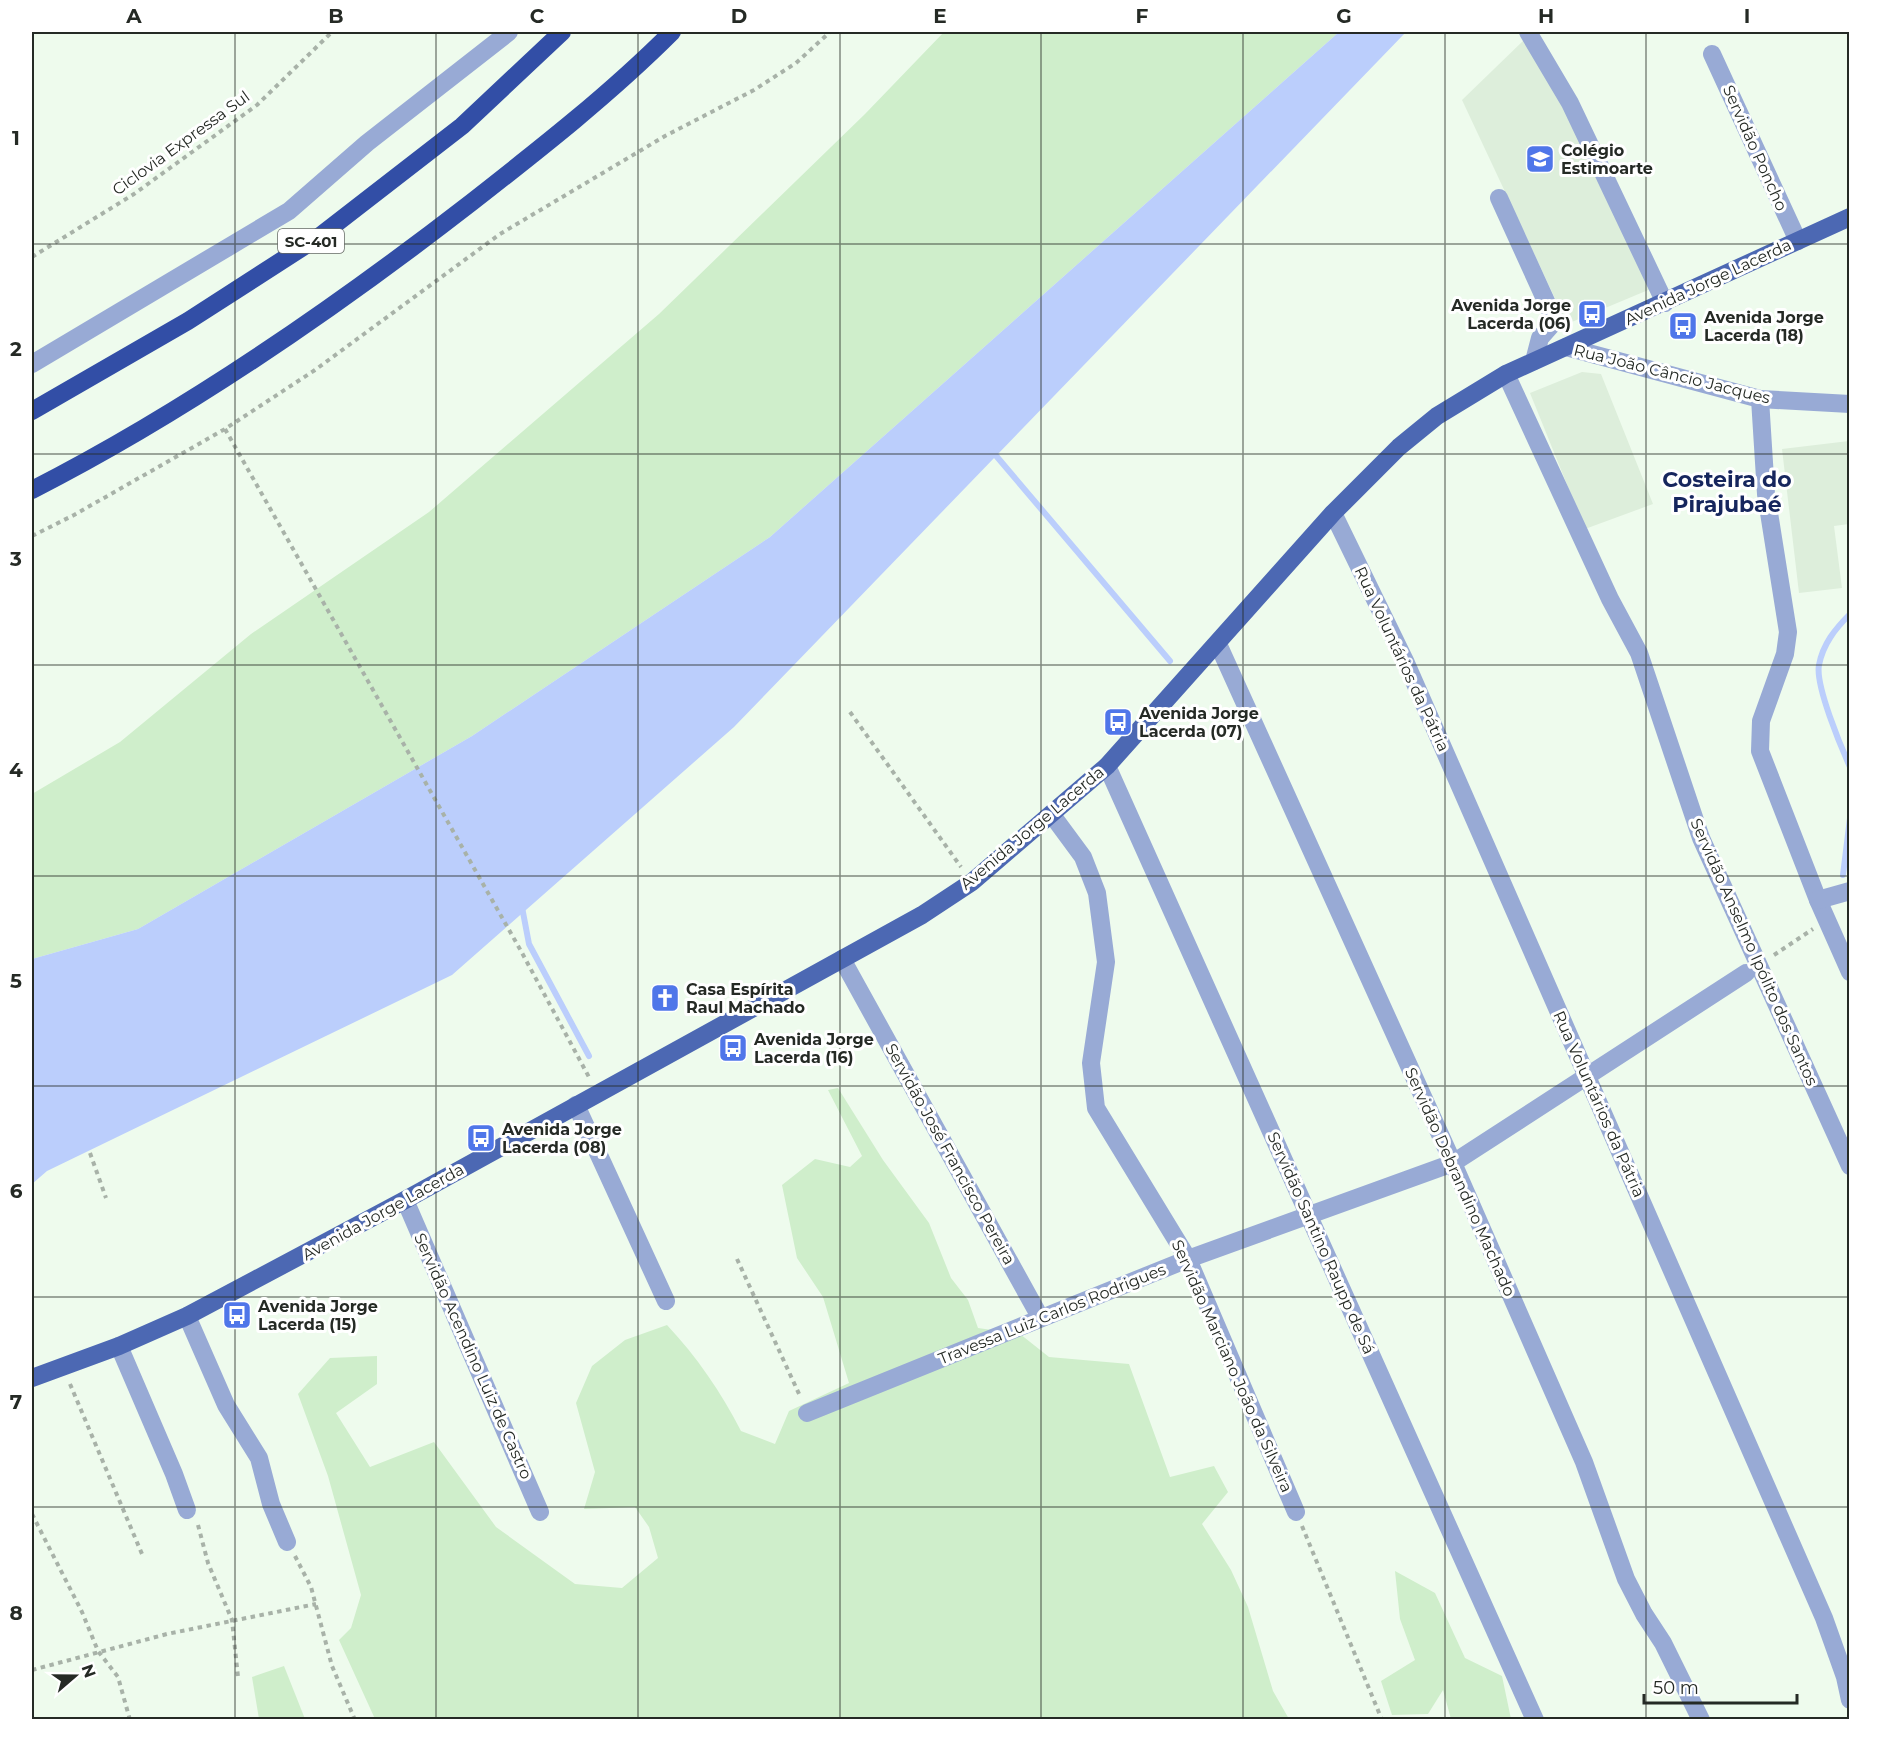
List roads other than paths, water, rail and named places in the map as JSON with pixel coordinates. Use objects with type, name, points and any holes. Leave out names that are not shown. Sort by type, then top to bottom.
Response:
[{"type":"highway","name":"SC-401","points":[[32,411],[188,321],[320,236],[462,126],[562,32]]},
{"type":"highway","points":[[32,490],[93,459],[268,350],[403,255],[622,82],[672,32]]},
{"type":"main road","name":"Avenida Jorge Lacerda","points":[[32,1378],[119,1346],[187,1316],[405,1200],[922,915],[972,882],[1107,766],[1333,513],[1399,447],[1437,416],[1506,374],[1850,217]]},
{"type":"street","points":[[32,364],[289,211],[367,143],[508,32]]},
{"type":"street","points":[[1528,32],[1570,103],[1665,303]]},
{"type":"street","name":"Servidão Poncho","points":[[1712,54],[1798,241]]},
{"type":"street","points":[[1499,198],[1555,321],[1540,338],[1534,361]]},
{"type":"street","name":"Rua João Câncio Jacques","points":[[1566,347],[1760,399],[1850,404]]},
{"type":"street","name":"Servidão Anselmo Ipólito dos Santos","points":[[1506,374],[1610,599],[1639,653],[1701,838],[1752,969],[1850,1166]]},
{"type":"street","points":[[1760,399],[1766,494],[1788,632],[1785,654],[1761,721],[1760,751],[1826,920],[1850,972]]},
{"type":"street","name":"Rua Voluntários da Pátria","points":[[1333,513],[1406,663],[1824,1618],[1845,1677],[1850,1700]]},
{"type":"street","name":"Servidão Debrandino Machado","points":[[1218,644],[1453,1162],[1584,1462],[1626,1579],[1644,1614],[1664,1643],[1701,1719]]},
{"type":"street","name":"Servidão Santino Raupp de Sá","points":[[1107,766],[1535,1719]]},
{"type":"street","name":"Servidão Marciano João da Silveira","points":[[1052,815],[1083,857],[1097,893],[1106,962],[1091,1063],[1096,1108],[1188,1259],[1296,1512]]},
{"type":"street","points":[[1818,900],[1850,891]]},
{"type":"street","name":"Servidão José Francisco Pereira","points":[[843,959],[1040,1317]]},
{"type":"street","name":"Travessa Luiz Carlos Rodrigues","points":[[807,1413],[1188,1259],[1453,1162],[1752,969]]},
{"type":"street","points":[[576,1105],[666,1301]]},
{"type":"street","name":"Servidão Acendino Luiz de Castro","points":[[405,1200],[540,1512]]},
{"type":"street","points":[[187,1316],[226,1405],[259,1458],[271,1503],[287,1542]]},
{"type":"street","points":[[119,1346],[174,1474],[186,1510]]},
{"type":"water","points":[[1339,32],[1406,32],[734,727],[452,975],[47,1171],[32,1184],[32,959],[138,929],[472,736],[770,537]]},
{"type":"waterway","points":[[992,451],[1170,661]]},
{"type":"waterway","points":[[1850,614],[1827,644],[1819,665],[1821,687],[1850,767]]},
{"type":"waterway","points":[[1843,875],[1850,818]]},
{"type":"waterway","points":[[522,907],[529,944],[589,1056]]},
{"type":"place","name":"Colégio Estimoarte","points":[[1540,159]]},
{"type":"place","name":"Avenida Jorge Lacerda (06)","points":[[1592,314]]},
{"type":"place","name":"Avenida Jorge Lacerda (18)","points":[[1683,326]]},
{"type":"place","name":"Avenida Jorge Lacerda (07)","points":[[1118,722]]},
{"type":"place","name":"Casa Espírita Raul Machado","points":[[665,998]]},
{"type":"place","name":"Avenida Jorge Lacerda (16)","points":[[733,1048]]},
{"type":"place","name":"Avenida Jorge Lacerda (08)","points":[[481,1138]]},
{"type":"place","name":"Avenida Jorge Lacerda (15)","points":[[237,1315]]},
{"type":"district","name":"Costeira do Pirajubaé","points":[[1727,492]]}]
